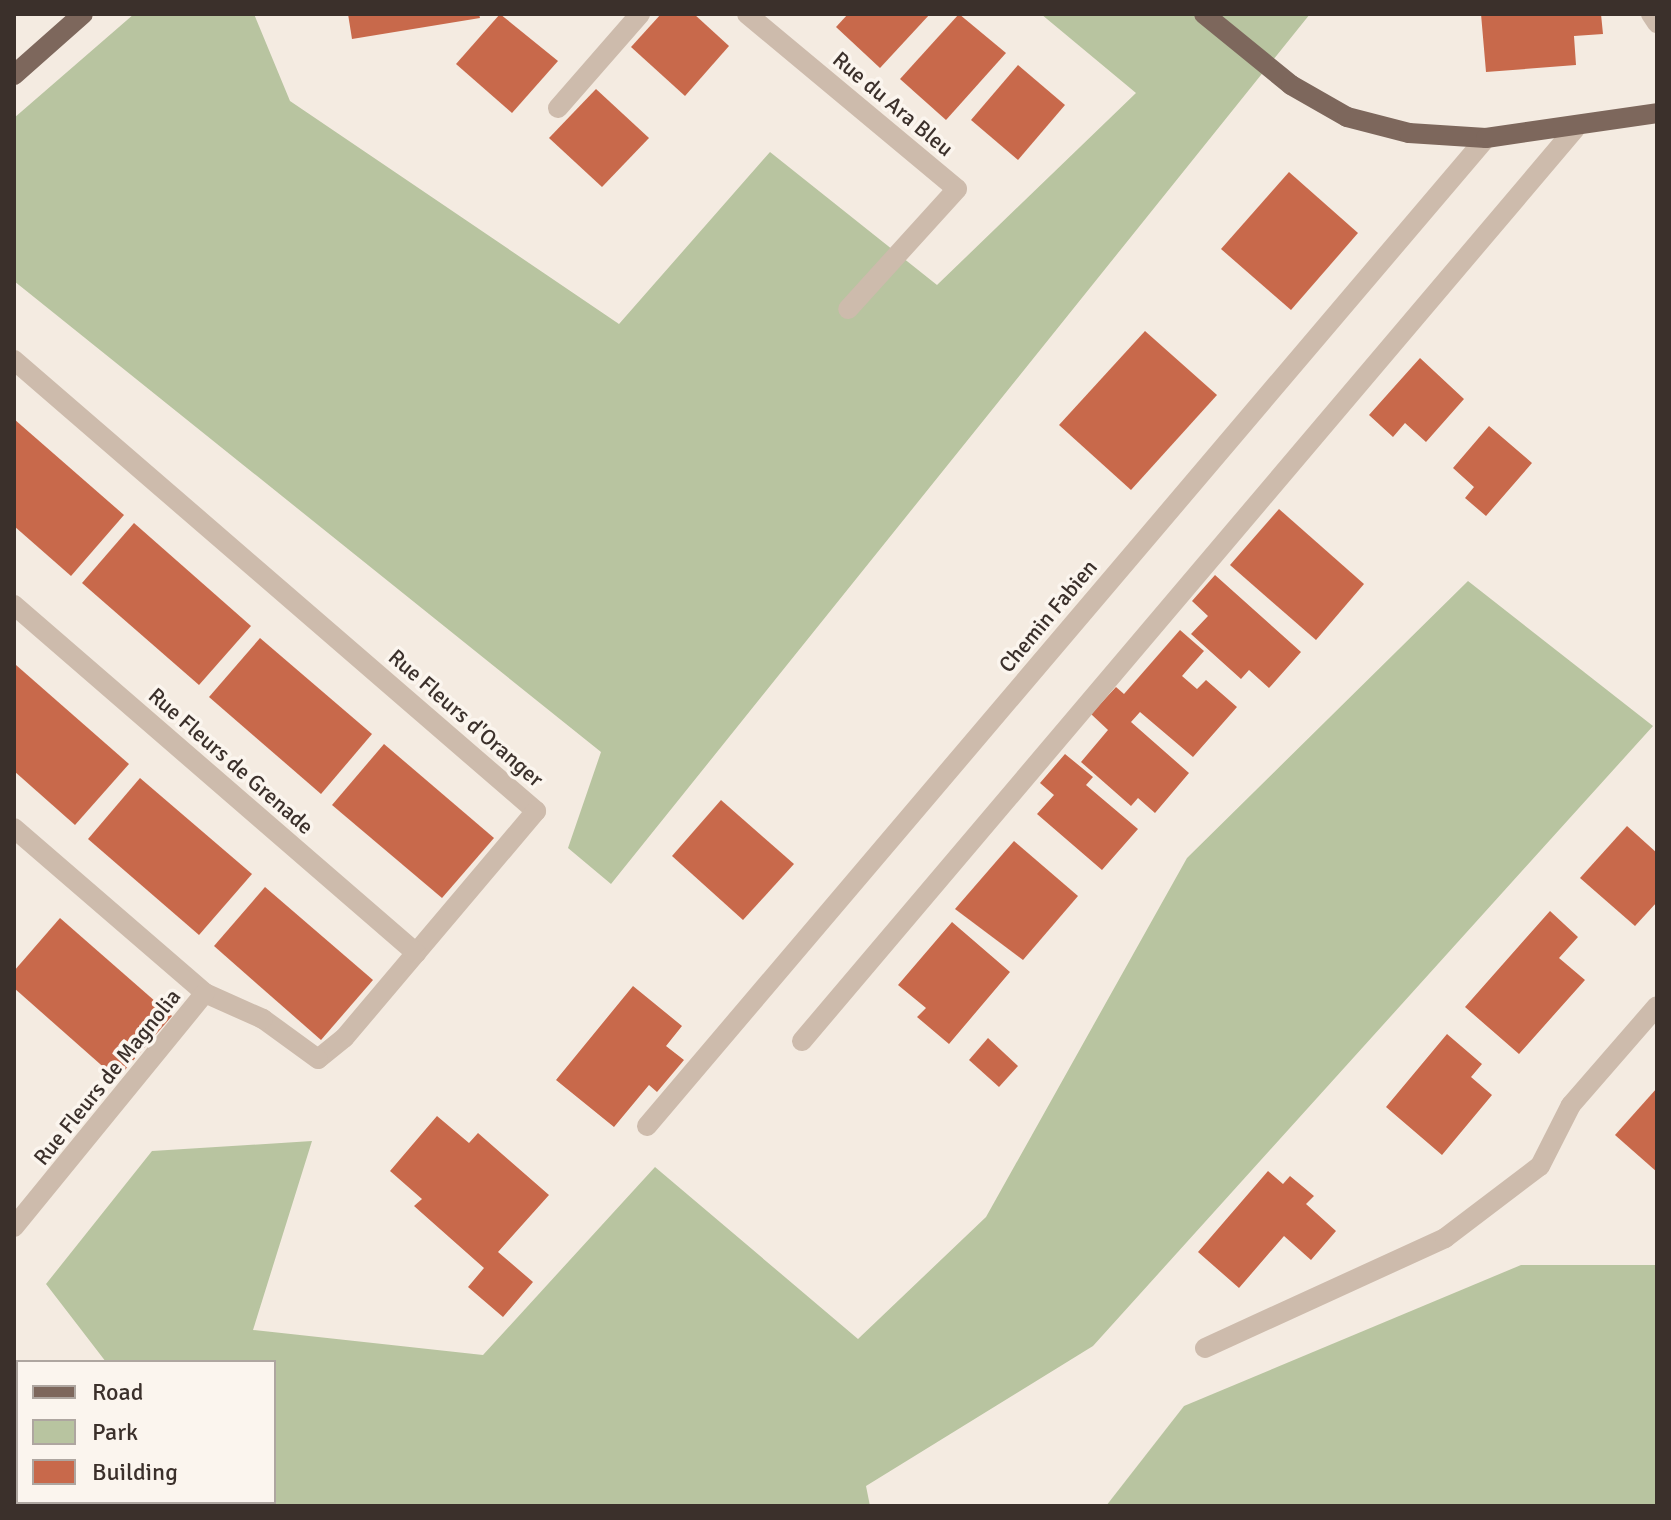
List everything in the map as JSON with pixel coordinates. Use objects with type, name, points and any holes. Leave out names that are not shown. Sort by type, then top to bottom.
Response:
[{"type":"main road","points":[[14,75],[83,14]]},
{"type":"main road","points":[[1204,14],[1244,51],[1347,117],[1409,133],[1486,138],[1575,129],[1657,113]]},
{"type":"street","points":[[558,108],[640,14]]},
{"type":"street","name":"Rue du Ara Bleu","points":[[747,14],[957,189],[848,309]]},
{"type":"street","points":[[1651,14],[1657,23]]},
{"type":"street","points":[[802,1041],[1575,129]]},
{"type":"street","name":"Chemin Fabien","points":[[647,1126],[1486,138]]},
{"type":"street","name":"Rue Fleurs d'Oranger","points":[[14,360],[536,811],[416,953],[318,1059],[263,1019],[205,993]]},
{"type":"street","name":"Rue Fleurs de Grenade","points":[[14,605],[416,953]]},
{"type":"street","points":[[14,828],[205,993]]},
{"type":"street","name":"Rue Fleurs de Magnolia","points":[[14,1227],[205,993]]},
{"type":"street","points":[[1205,1348],[1445,1238],[1540,1166],[1571,1105],[1657,1006]]},
{"type":"green space","points":[[134,14],[254,14],[290,101],[619,324],[770,152],[937,285],[1136,93],[1041,14],[1310,14],[611,884],[568,848],[601,752],[14,281],[14,118]]},
{"type":"green space","points":[[1468,581],[1653,726],[1093,1346],[866,1486],[870,1506],[65,1506],[276,1504],[276,1360],[104,1360],[46,1284],[152,1151],[312,1141],[253,1330],[483,1355],[655,1167],[858,1339],[986,1217],[1187,858]]},
{"type":"green space","points":[[1521,1265],[1657,1265],[1657,1506],[1106,1506],[1184,1406]]},
{"type":"building","points":[[348,14],[479,14],[480,18],[352,39]]},
{"type":"building","points":[[500,14],[558,61],[512,113],[456,64]]},
{"type":"building","points":[[661,14],[694,14],[729,46],[685,96],[631,47]]},
{"type":"building","points":[[848,14],[930,14],[880,68],[836,27]]},
{"type":"building","points":[[959,14],[1006,53],[946,120],[900,79]]},
{"type":"building","points":[[1481,14],[1601,14],[1603,34],[1574,36],[1576,65],[1486,72]]},
{"type":"building","points":[[1018,65],[1065,105],[1018,160],[971,120]]},
{"type":"building","points":[[596,89],[649,138],[602,187],[549,138]]},
{"type":"building","points":[[1289,172],[1358,233],[1291,310],[1221,249]]},
{"type":"building","points":[[1145,331],[1217,395],[1131,490],[1059,425]]},
{"type":"building","points":[[1420,358],[1464,399],[1426,442],[1405,423],[1393,437],[1369,415]]},
{"type":"building","points":[[14,419],[124,515],[71,576],[14,526]]},
{"type":"building","points":[[1489,426],[1532,463],[1486,516],[1465,498],[1474,487],[1453,468]]},
{"type":"building","points":[[1279,509],[1364,584],[1316,640],[1230,565]]},
{"type":"building","points":[[134,523],[251,626],[199,685],[82,583]]},
{"type":"building","points":[[1215,575],[1301,652],[1269,688],[1249,670],[1241,679],[1191,634],[1208,616],[1192,601]]},
{"type":"building","points":[[1180,630],[1204,651],[1182,676],[1197,689],[1206,680],[1237,707],[1193,757],[1140,712],[1131,722],[1189,773],[1155,813],[1138,798],[1131,806],[1081,762],[1108,730],[1091,714],[1116,687],[1124,694]]},
{"type":"building","points":[[260,638],[372,734],[321,794],[209,697]]},
{"type":"building","points":[[16,665],[129,764],[75,825],[14,771]]},
{"type":"building","points":[[384,744],[494,838],[442,898],[332,805]]},
{"type":"building","points":[[1065,754],[1093,777],[1086,785],[1138,829],[1102,870],[1037,814],[1054,795],[1040,783]]},
{"type":"building","points":[[140,778],[252,874],[199,935],[88,839]]},
{"type":"building","points":[[721,800],[794,864],[743,920],[672,856]]},
{"type":"building","points":[[1627,826],[1657,853],[1657,902],[1635,926],[1580,878]]},
{"type":"building","points":[[1014,841],[1078,896],[1023,960],[955,909]]},
{"type":"building","points":[[265,887],[373,980],[321,1040],[214,946]]},
{"type":"building","points":[[1550,911],[1578,937],[1559,958],[1585,980],[1519,1054],[1465,1007]]},
{"type":"building","points":[[60,918],[172,1016],[117,1079],[14,988],[14,971]]},
{"type":"building","points":[[952,922],[1010,972],[949,1044],[917,1017],[926,1008],[898,985]]},
{"type":"building","points":[[633,986],[682,1026],[666,1046],[684,1060],[657,1092],[649,1085],[614,1127],[556,1080]]},
{"type":"building","points":[[1447,1034],[1482,1064],[1471,1077],[1492,1095],[1442,1155],[1386,1107]]},
{"type":"building","points":[[988,1038],[1018,1066],[999,1087],[969,1060]]},
{"type":"building","points":[[1657,1088],[1657,1172],[1615,1135]]},
{"type":"building","points":[[437,1116],[469,1143],[478,1133],[549,1195],[498,1252],[533,1282],[503,1317],[468,1287],[484,1268],[414,1206],[422,1199],[390,1171]]},
{"type":"building","points":[[1268,1171],[1283,1184],[1290,1176],[1314,1196],[1306,1204],[1336,1231],[1311,1260],[1284,1236],[1239,1288],[1198,1252]]},
{"type":"building","points":[[14,1385],[16,1422],[14,1455]]}]
